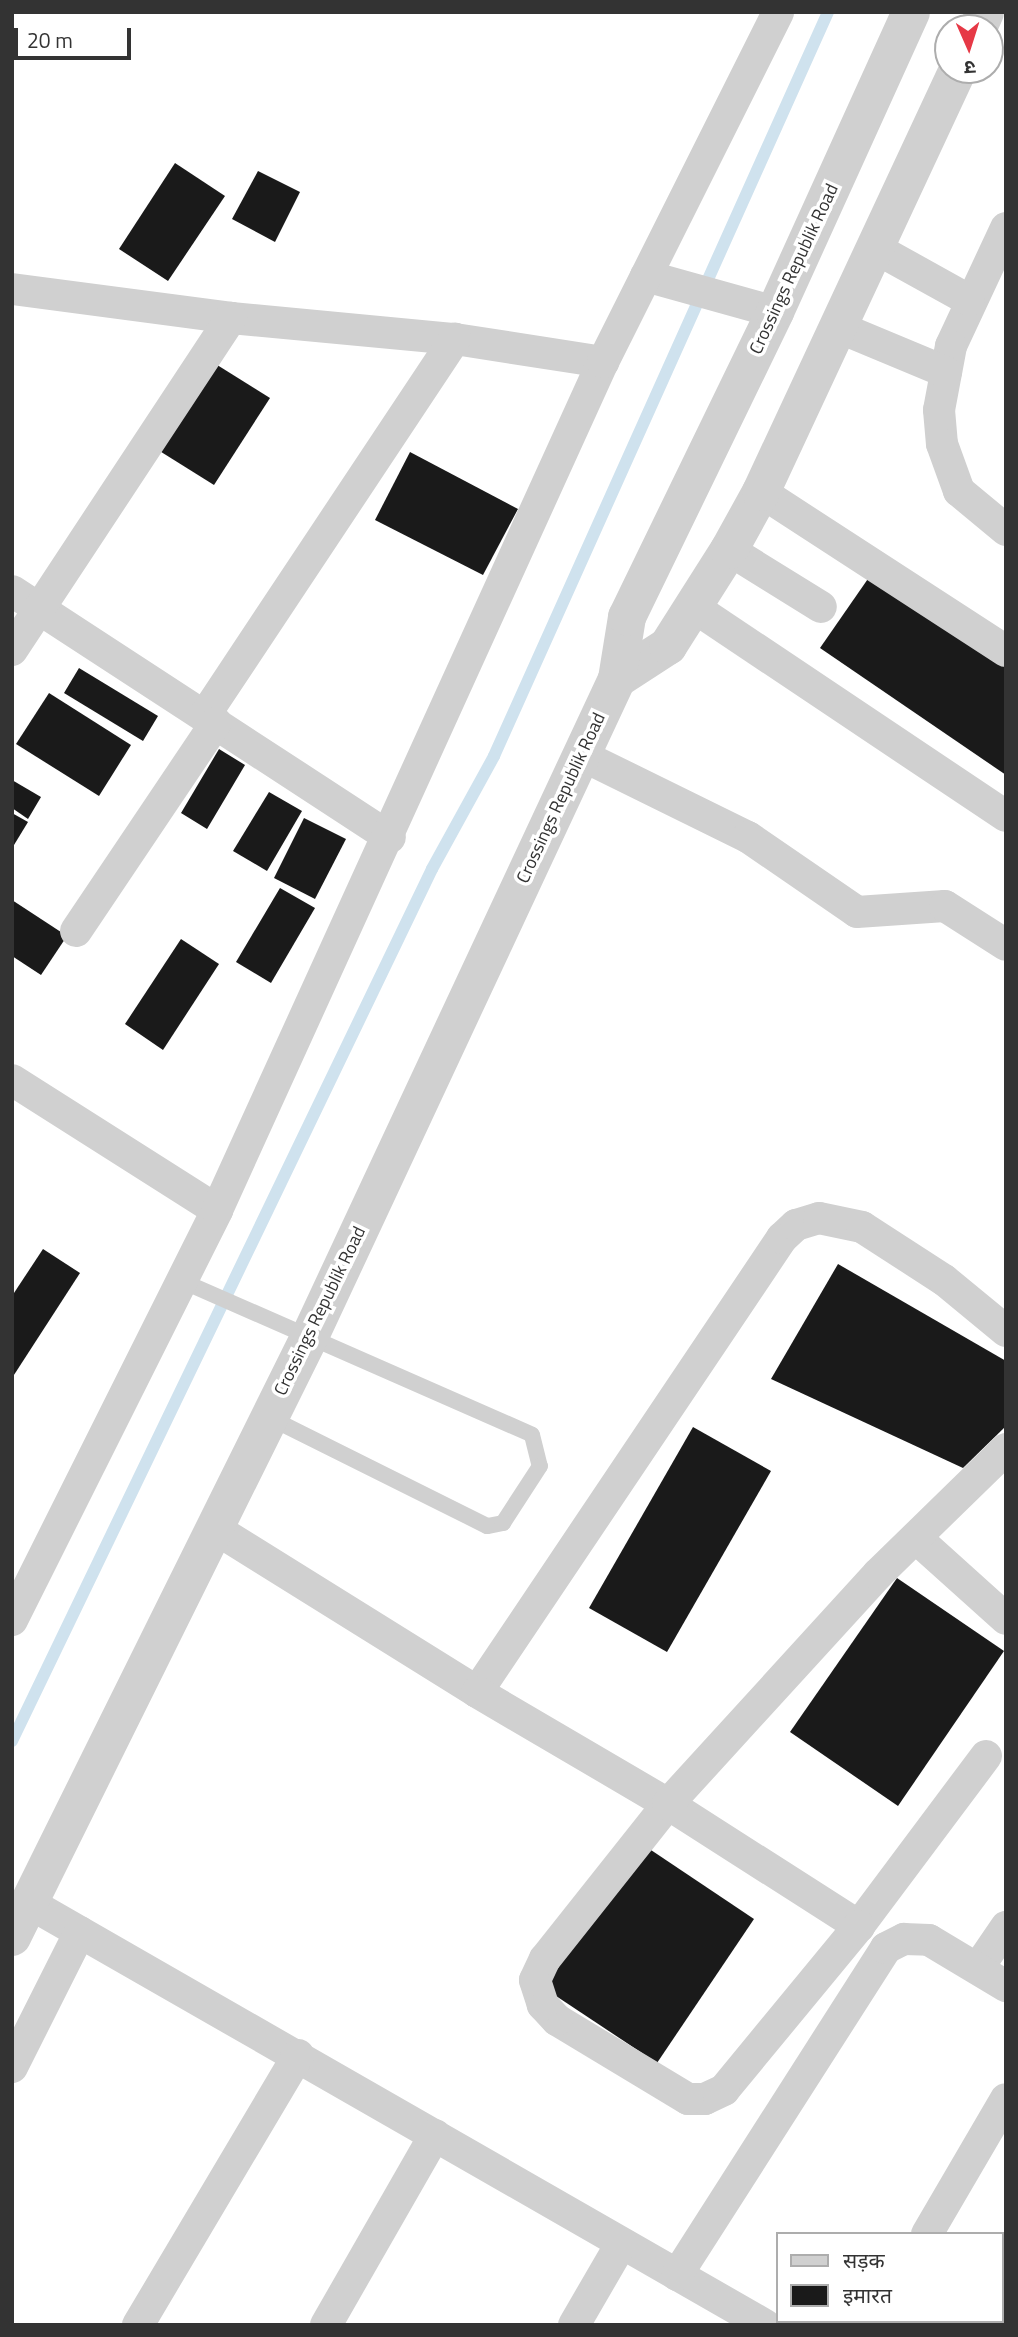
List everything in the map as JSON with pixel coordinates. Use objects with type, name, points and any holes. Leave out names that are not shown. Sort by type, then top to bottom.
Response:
[{"type":"street","points":[[12,1620],[217,1210],[390,837],[603,362],[778,12]]},
{"type":"street","name":"Crossings Republik Road","points":[[12,1937],[311,1334],[617,679],[627,617],[775,312],[911,12]]},
{"type":"street","points":[[617,679],[655,658],[695,608],[729,550],[761,492],[951,84]]},
{"type":"street","points":[[1006,228],[969,300],[946,372],[939,410],[942,444],[959,491],[1006,530]]},
{"type":"street","points":[[875,248],[969,300]]},
{"type":"street","points":[[646,276],[775,312]]},
{"type":"street","points":[[12,289],[231,318],[456,340],[603,362]]},
{"type":"street","points":[[12,650],[41,611],[231,318]]},
{"type":"street","points":[[838,327],[946,372]]},
{"type":"street","points":[[75,931],[456,340]]},
{"type":"street","points":[[761,492],[1006,651]]},
{"type":"street","points":[[729,550],[821,607]]},
{"type":"street","points":[[12,591],[390,837]]},
{"type":"street","points":[[695,608],[1006,816]]},
{"type":"street","points":[[581,755],[748,837],[856,912],[945,906],[1006,945]]},
{"type":"street","points":[[12,1080],[217,1210]]},
{"type":"street","points":[[477,1692],[782,1238],[796,1225],[820,1218],[862,1227],[944,1280],[1006,1331]]},
{"type":"street","points":[[986,1756],[859,1926],[724,2090],[705,2099],[688,2099],[557,2020],[543,2005],[535,1980],[545,1959],[668,1804],[916,1538],[1006,1449]]},
{"type":"street","points":[[214,1528],[477,1692],[668,1804],[859,1926]]},
{"type":"street","points":[[916,1538],[1006,1619]]},
{"type":"street","points":[[29,1903],[765,2325]]},
{"type":"street","points":[[978,1968],[1006,1927]]},
{"type":"street","points":[[12,2067],[80,1932]]},
{"type":"street","points":[[677,2275],[886,1948],[904,1939],[929,1940],[1006,1986]]},
{"type":"street","points":[[138,2325],[298,2055]]},
{"type":"street","points":[[928,2232],[1006,2099]]},
{"type":"street","points":[[326,2325],[435,2135]]},
{"type":"street","points":[[574,2325],[621,2244]]},
{"type":"lane","points":[[182,1281],[311,1334],[532,1435],[540,1466],[503,1523],[487,1526],[269,1418]]},
{"type":"building","points":[[175,163],[225,196],[168,281],[119,249]]},
{"type":"building","points":[[258,171],[300,192],[275,242],[232,219]]},
{"type":"building","points":[[206,358],[270,398],[214,485],[150,445]]},
{"type":"building","points":[[410,452],[518,509],[483,575],[375,520]]},
{"type":"building","points":[[872,573],[1006,665],[1006,775],[820,648]]},
{"type":"building","points":[[79,668],[158,716],[143,741],[64,693]]},
{"type":"building","points":[[49,693],[131,745],[99,796],[16,744]]},
{"type":"building","points":[[219,749],[245,765],[207,829],[181,813]]},
{"type":"building","points":[[12,780],[41,797],[28,819],[12,808]]},
{"type":"building","points":[[269,792],[302,811],[267,871],[233,851]]},
{"type":"building","points":[[12,813],[28,822],[14,845],[12,844]]},
{"type":"building","points":[[304,818],[346,839],[315,899],[274,878]]},
{"type":"building","points":[[280,888],[315,908],[271,983],[236,962]]},
{"type":"building","points":[[12,900],[67,936],[41,975],[12,956]]},
{"type":"building","points":[[181,939],[219,964],[163,1050],[125,1024]]},
{"type":"building","points":[[43,1249],[80,1273],[12,1378],[12,1296]]},
{"type":"building","points":[[838,1264],[1006,1361],[1006,1426],[963,1468],[771,1379]]},
{"type":"building","points":[[693,1427],[771,1471],[667,1652],[589,1608]]},
{"type":"building","points":[[897,1578],[1004,1651],[898,1806],[790,1732]]},
{"type":"building","points":[[642,1844],[754,1919],[657,2063],[544,1988]]},
{"type":"waterway","points":[[12,1741],[432,869],[494,756],[828,12]]}]
